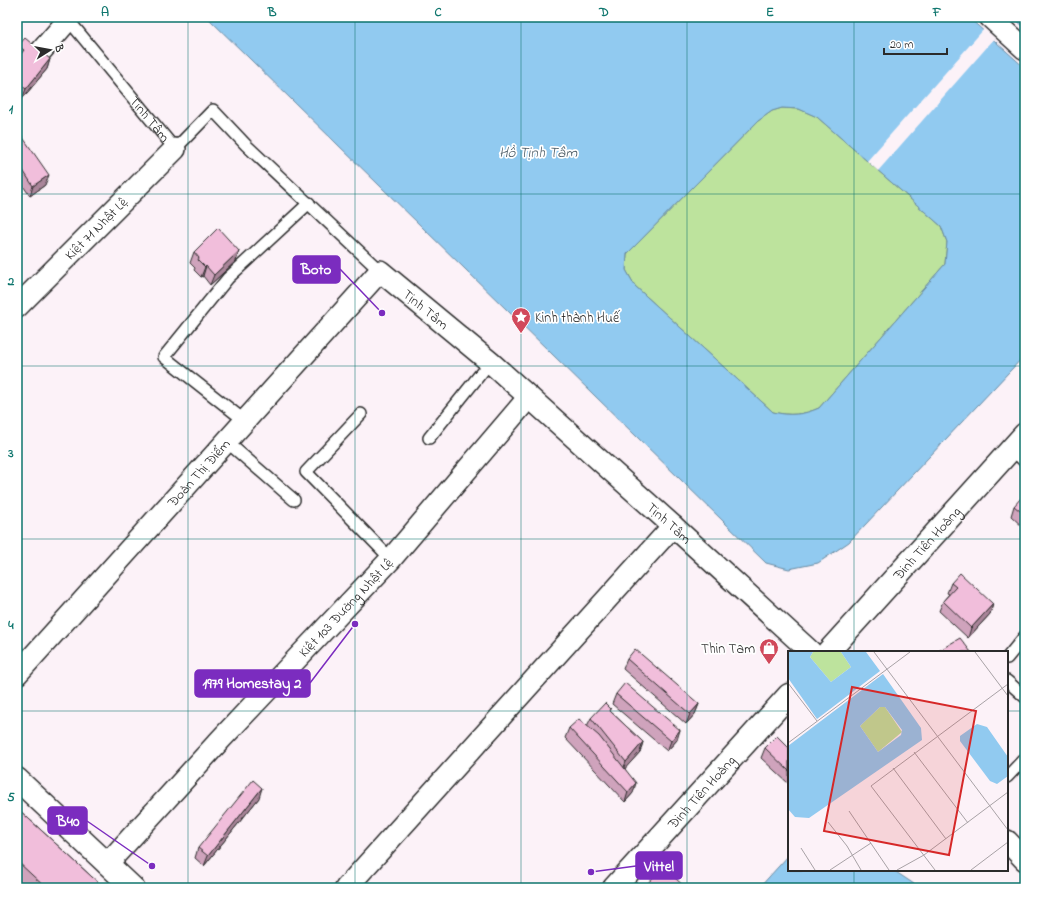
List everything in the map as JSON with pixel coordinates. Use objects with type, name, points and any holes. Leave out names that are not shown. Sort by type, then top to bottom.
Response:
[{"type":"main road","name":"Đinh Tiên Hoàng","points":[[829,651],[1021,449]]},
{"type":"main road","name":"Đinh Tiên Hoàng","points":[[614,888],[788,696]]},
{"type":"main road","points":[[17,779],[133,888]]},
{"type":"street","points":[[990,17],[1025,49]]},
{"type":"street","points":[[17,79],[67,19]]},
{"type":"street","name":"Kiệt 71 Nhật Lệ","points":[[17,307],[175,149]]},
{"type":"street","name":"Tịnh Tâm","points":[[380,271],[490,362],[810,651]]},
{"type":"street","name":"Đoàn Thị Điểm","points":[[17,674],[380,271]]},
{"type":"street","name":"Kiệt 103 Đường Nhật Lệ","points":[[107,864],[221,739],[390,559],[529,397]]},
{"type":"street","points":[[346,888],[673,526]]},
{"type":"street","points":[[1008,842],[1025,860]]},
{"type":"lane","name":"Tịnh Tâm","points":[[67,19],[175,149],[213,110],[246,145],[380,271]]},
{"type":"lane","points":[[245,421],[164,357],[228,278],[309,203]]},
{"type":"lane","points":[[429,438],[490,362]]},
{"type":"lane","points":[[361,414],[306,472],[390,559]]},
{"type":"lane","points":[[226,441],[294,500]]},
{"type":"lane","points":[[1008,657],[1025,636]]},
{"type":"lane","points":[[1008,682],[1025,698]]},
{"type":"lane","points":[[1008,776],[1025,758]]},
{"type":"green space","points":[[782,108],[799,109],[817,117],[941,226],[947,242],[945,264],[819,408],[807,412],[791,414],[773,412],[635,286],[626,270],[627,254],[758,121],[772,111]]},
{"type":"water","name":"Hồ Tịnh Tâm","points":[[207,17],[968,17],[1025,68],[1025,355],[849,542],[818,563],[789,569],[766,563]],"holes":[[[782,108],[799,109],[817,117],[941,226],[947,242],[945,264],[819,408],[802,413],[785,414],[773,412],[635,286],[626,270],[627,254],[758,121],[772,111]]]},
{"type":"water","points":[[1013,17],[1025,17],[1025,28]]},
{"type":"water","points":[[788,856],[788,871],[894,871],[920,888],[759,888]]},
{"type":"pier","points":[[984,29],[995,38],[878,171],[867,161]]},
{"type":"building","points":[[25,38],[50,59],[26,89],[17,82],[17,59],[24,50],[18,46]]},
{"type":"building","points":[[17,129],[49,175],[33,186],[17,161]]},
{"type":"building","points":[[218,228],[239,251],[214,275],[198,260],[199,258],[194,252]]},
{"type":"building","points":[[1021,498],[1025,502],[1025,515],[1014,506]]},
{"type":"building","points":[[960,573],[993,604],[971,628],[943,601],[956,587],[951,583]]},
{"type":"building","points":[[960,638],[970,651],[939,651]]},
{"type":"building","points":[[635,649],[699,704],[690,714],[627,659]]},
{"type":"building","points":[[625,683],[680,730],[671,741],[616,694]]},
{"type":"building","points":[[605,703],[611,709],[610,711],[643,742],[626,762],[591,718]]},
{"type":"building","points":[[579,719],[599,736],[636,783],[628,792],[569,728]]},
{"type":"building","points":[[777,736],[788,747],[788,770],[765,748]]},
{"type":"building","points":[[253,780],[262,788],[208,856],[198,848]]},
{"type":"building","points":[[17,808],[104,888],[46,888],[17,861]]},
{"type":"building","points":[[663,867],[686,888],[649,888],[646,885]]},
{"type":"place","name":"Boto","points":[[382,313]]},
{"type":"place","name":"Kinh thành Huế","points":[[521,334]]},
{"type":"place","name":"1979 Homestay 2","points":[[355,624]]},
{"type":"place","name":"Thin Tam","points":[[769,665]]},
{"type":"place","name":"B40","points":[[152,866]]},
{"type":"place","name":"Vittel","points":[[591,872]]}]
